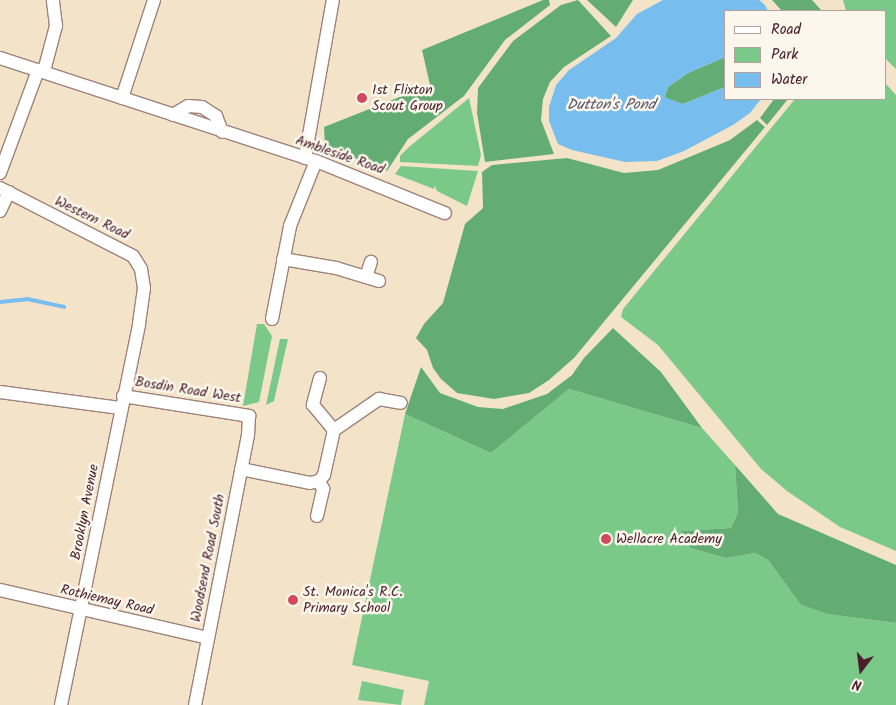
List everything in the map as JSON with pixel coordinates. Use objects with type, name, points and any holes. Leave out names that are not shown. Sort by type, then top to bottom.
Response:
[{"type":"street","points":[[0,172],[41,71],[56,26],[53,0]]},
{"type":"street","points":[[122,98],[154,0]]},
{"type":"street","points":[[272,319],[282,259],[310,160],[333,0]]},
{"type":"street","name":"Ambleside Road","points":[[0,58],[310,160],[445,213]]},
{"type":"street","points":[[172,115],[188,106],[202,107],[216,116],[222,132]]},
{"type":"street","points":[[0,211],[4,190]]},
{"type":"street","name":"Western Road","points":[[4,190],[133,256],[141,269],[144,288],[140,325]]},
{"type":"street","points":[[282,259],[379,281]]},
{"type":"street","points":[[366,277],[371,262]]},
{"type":"street","name":"Brooklyn Avenue","points":[[61,705],[122,402],[140,325]]},
{"type":"street","points":[[320,378],[313,405],[334,430]]},
{"type":"street","points":[[0,394],[0,406]]},
{"type":"street","name":"Bosdin Road West","points":[[0,394],[122,402],[249,416]]},
{"type":"street","points":[[241,469],[310,483],[319,481],[324,475],[334,430],[379,399],[401,403]]},
{"type":"street","name":"Woodsend Road South","points":[[195,705],[241,469],[249,416]]},
{"type":"street","points":[[317,516],[323,489],[319,481]]},
{"type":"street","name":"Rothiemay Road","points":[[0,590],[208,638]]},
{"type":"green space","points":[[543,0],[549,0],[550,5],[505,40],[464,96],[408,139],[387,171],[325,146],[324,127],[430,85],[422,50]]},
{"type":"green space","points":[[578,0],[611,36],[564,67],[550,82],[543,99],[541,120],[554,154],[485,162],[477,113],[478,88],[513,41],[561,5]]},
{"type":"green space","points":[[587,0],[633,0],[616,27]]},
{"type":"green space","points":[[772,0],[812,0],[821,10],[781,10]]},
{"type":"green space","points":[[843,0],[896,0],[896,69],[886,59],[886,10],[846,10]]},
{"type":"green space","points":[[724,57],[724,87],[683,104],[664,98],[668,87],[688,73]]},
{"type":"green space","points":[[886,84],[896,95],[896,551],[840,527],[787,491],[761,469],[658,345],[621,317],[623,309],[794,100],[886,100]]},
{"type":"green space","points":[[469,98],[481,155],[478,166],[400,162],[400,156],[409,147]]},
{"type":"green space","points":[[773,100],[787,100],[767,125],[760,118]]},
{"type":"green space","points":[[757,120],[765,127],[574,358],[549,380],[529,393],[494,399],[457,393],[441,379],[433,368],[427,350],[416,338],[424,324],[443,303],[465,224],[483,208],[482,172],[492,165],[567,158],[624,173],[658,170],[730,140]]},
{"type":"green space","points":[[401,166],[478,171],[467,206],[437,191],[435,186],[434,189],[395,174]]},
{"type":"green space","points":[[257,324],[264,324],[272,336],[259,402],[243,406]]},
{"type":"green space","points":[[613,328],[661,372],[702,428],[569,389],[491,453],[405,414],[421,367],[440,393],[478,407],[503,409],[547,394],[572,375],[584,358]]},
{"type":"green space","points":[[280,339],[288,339],[274,401],[266,405]]},
{"type":"green space","name":"Wellacre Academy","points":[[569,389],[702,428],[735,465],[738,512],[731,528],[682,531],[690,548],[726,558],[755,553],[768,560],[801,605],[829,614],[896,623],[896,705],[424,705],[429,681],[352,665],[405,414],[491,453]]},
{"type":"green space","points":[[735,465],[778,514],[896,565],[896,623],[828,614],[801,605],[768,560],[755,553],[726,558],[690,548],[681,531],[731,528],[738,512]]},
{"type":"green space","points":[[362,681],[404,690],[401,705],[358,700]]},
{"type":"water","name":"Dutton's Pond","points":[[663,0],[759,0],[768,10],[724,10],[724,57],[688,73],[668,87],[664,97],[683,104],[724,87],[724,100],[760,100],[750,113],[733,125],[684,151],[657,161],[625,162],[572,150],[558,144],[549,121],[549,107],[556,85],[569,70],[616,38],[637,14]]},
{"type":"waterway","points":[[0,302],[27,299],[64,307]]},
{"type":"place","name":"1st Flixton Scout Group","points":[[362,98]]},
{"type":"place","name":"Wellacre Academy","points":[[606,539]]},
{"type":"place","name":"St. Monica's R.C. Primary School","points":[[293,600]]}]
